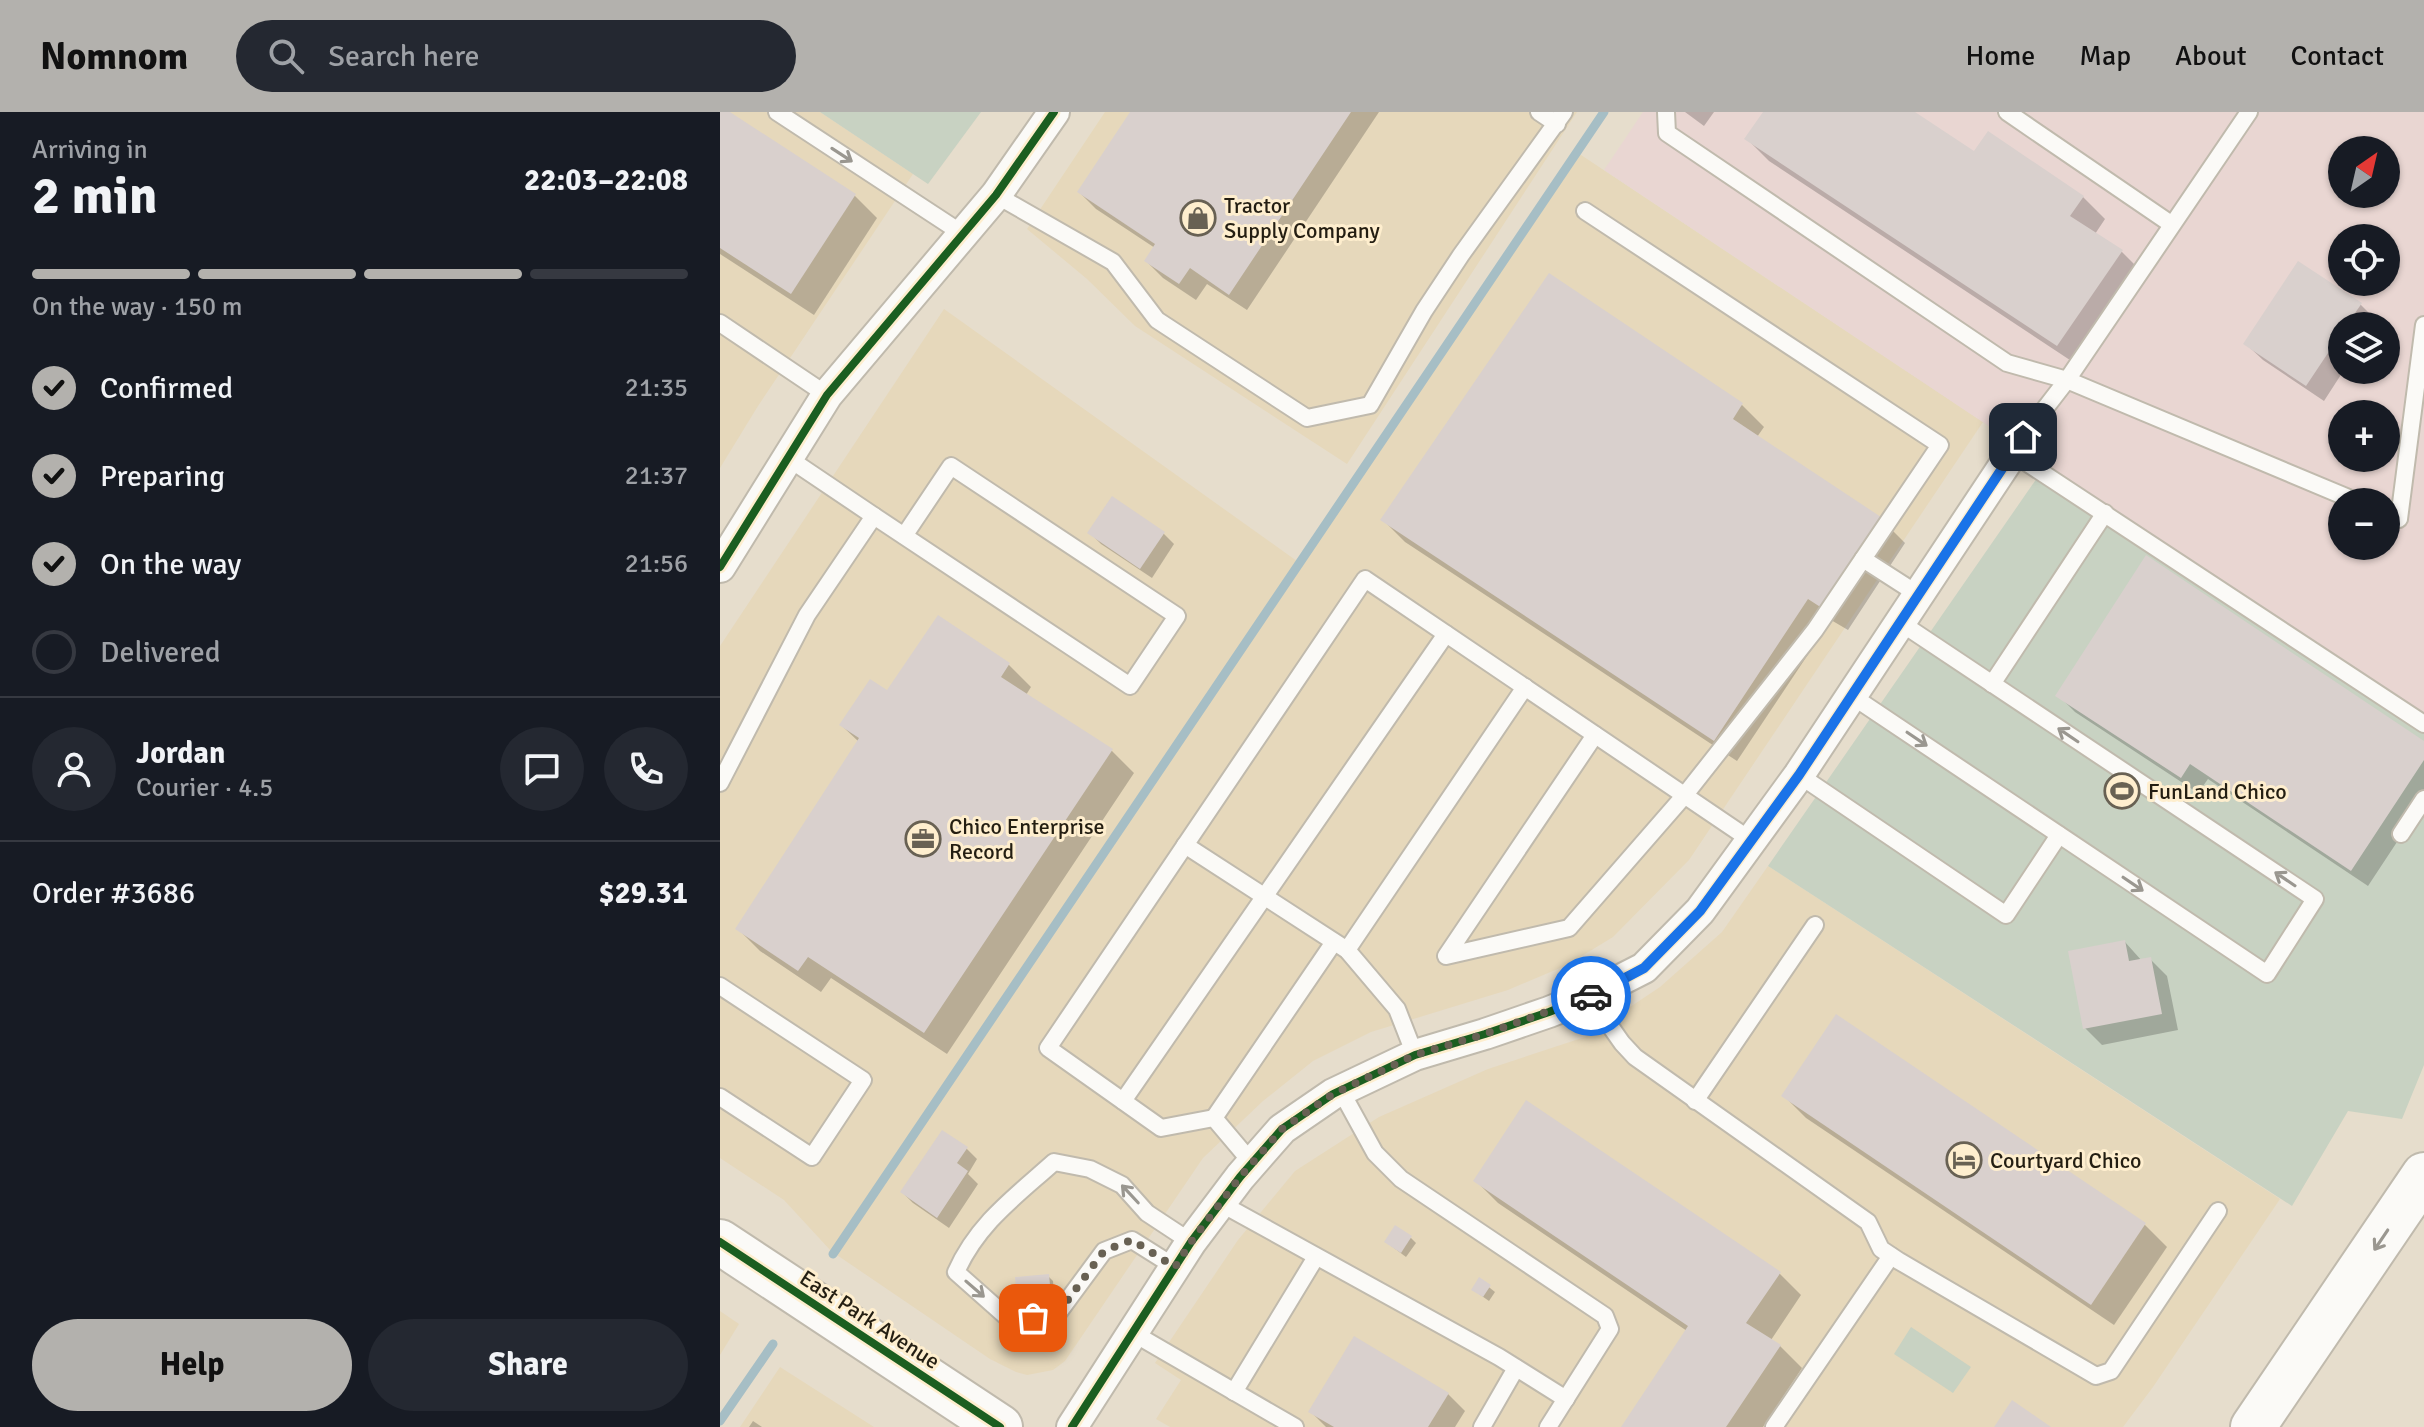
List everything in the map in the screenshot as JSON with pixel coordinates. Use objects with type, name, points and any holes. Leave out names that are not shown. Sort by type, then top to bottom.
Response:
[{"type":"main road","points":[[2253,1427],[2424,1175]]},
{"type":"main road","name":"East Park Avenue","points":[[720,1242],[1000,1427]]},
{"type":"street","points":[[720,567],[827,395],[996,195],[1054,112]]},
{"type":"street","points":[[1072,1427],[1183,1254],[1220,1203],[1282,1129],[1341,1091],[1415,1055],[1485,1034],[1589,996],[1644,968],[1700,911],[1799,775],[2017,445]]},
{"type":"lane","points":[[777,112],[963,234]]},
{"type":"lane","points":[[996,195],[1113,262],[1157,320],[1307,418],[1370,405],[1438,288],[1561,118],[1539,112]]},
{"type":"lane","points":[[1666,112],[1667,133],[2007,363],[2067,380],[2328,489]]},
{"type":"lane","points":[[2007,112],[2171,224]]},
{"type":"lane","points":[[2249,112],[2067,380],[2017,445],[2105,513],[2424,724]]},
{"type":"lane","points":[[1585,211],[1940,445],[1815,630],[1684,796],[1569,928],[1446,956],[1595,735]]},
{"type":"lane","points":[[720,323],[827,395]]},
{"type":"lane","points":[[2400,511],[2424,325]]},
{"type":"lane","points":[[788,458],[874,516],[904,536],[1130,686],[1177,616],[951,466],[904,536]]},
{"type":"lane","points":[[1992,684],[2105,513]]},
{"type":"lane","points":[[720,783],[807,615],[874,516]]},
{"type":"lane","points":[[1863,559],[1919,595]]},
{"type":"lane","points":[[1525,687],[1214,1118],[1161,1128],[1048,1048],[1365,579],[1525,687],[1684,796],[1752,841]]},
{"type":"lane","points":[[1852,696],[2267,974],[2315,899],[1901,623]]},
{"type":"lane","points":[[1123,1101],[1446,634]]},
{"type":"lane","points":[[1799,775],[2006,915],[2059,835]]},
{"type":"lane","points":[[2401,834],[2424,799]]},
{"type":"lane","points":[[1185,845],[1340,946],[1397,1009],[1415,1055]]},
{"type":"lane","points":[[1695,1101],[1815,925]]},
{"type":"lane","points":[[720,986],[863,1080],[812,1157],[720,1097]]},
{"type":"lane","points":[[1589,996],[1635,1057],[1868,1222],[1881,1249],[2096,1376],[2111,1371],[2218,1211]]},
{"type":"lane","points":[[1341,1091],[1375,1153],[1401,1179],[1605,1316],[1610,1329],[1548,1427]]},
{"type":"lane","points":[[1214,1118],[1252,1163]]},
{"type":"lane","points":[[1054,1162],[1090,1169],[1122,1185],[1183,1254],[1132,1240],[1104,1251],[1056,1316],[1009,1319],[956,1272],[963,1255],[983,1226],[1054,1162]]},
{"type":"lane","points":[[1220,1203],[1566,1399]]},
{"type":"lane","points":[[1774,1427],[1891,1256]]},
{"type":"lane","points":[[1234,1392],[1316,1257]]},
{"type":"lane","points":[[1133,1333],[1295,1427]]},
{"type":"lane","points":[[1482,1427],[1516,1368]]},
{"type":"shaded area","points":[[720,112],[820,112],[913,174],[720,468]]},
{"type":"shaded area","points":[[1105,112],[1577,112],[1347,464],[1135,326],[1087,279],[1027,229]]},
{"type":"shaded area","points":[[1643,112],[2424,112],[2424,716],[1604,170]]},
{"type":"shaded area","points":[[1578,153],[1983,422],[1689,860],[1613,937],[1567,965],[1508,990],[1371,1032],[1313,1061],[1263,1101],[1203,1158],[1065,1361],[1053,1370],[1027,1375],[1016,1372],[990,1359],[831,1251],[784,1200],[720,1158],[720,646],[944,309],[1301,564]]},
{"type":"shaded area","points":[[1768,866],[2280,1199],[2123,1427],[1170,1427],[1156,1419],[1181,1380],[1155,1363],[1238,1240],[1295,1171],[1379,1117],[1488,1069],[1585,1037],[1660,987],[1722,932]]},
{"type":"shaded area","points":[[720,1311],[739,1324],[720,1355]]},
{"type":"shaded area","points":[[780,1367],[874,1427],[740,1427]]},
{"type":"green space","points":[[820,112],[981,112],[928,184]]},
{"type":"green space","name":"FunLand Chico","points":[[2046,465],[2424,716],[2424,1065],[2402,1119],[2348,1111],[2292,1206],[1768,866]]},
{"type":"green space","points":[[1911,1327],[1971,1367],[1953,1393],[1894,1354]]},
{"type":"building","points":[[720,112],[730,112],[856,194],[791,294],[720,248]]},
{"type":"building","name":"Tractor Supply Company","points":[[1130,112],[1351,112],[1229,295],[1190,268],[1179,284],[1144,261],[1155,244],[1077,192]]},
{"type":"building","points":[[1763,112],[1915,112],[1974,151],[1988,131],[2084,196],[2070,216],[2123,250],[2057,346],[1744,139]]},
{"type":"building","points":[[2298,261],[2328,281],[2328,296],[2351,296],[2362,303],[2356,312],[2328,312],[2328,353],[2306,386],[2243,344]]},
{"type":"building","points":[[1549,273],[1743,403],[1733,419],[1884,519],[1825,610],[1808,599],[1714,741],[1380,520]]},
{"type":"building","points":[[1112,496],[1165,532],[1140,569],[1087,533]]},
{"type":"building","points":[[2146,555],[2424,741],[2424,760],[2351,871],[2190,764],[2181,778],[2055,696]]},
{"type":"building","name":"Chico Enterprise Record","points":[[938,615],[1010,663],[1001,677],[1113,749],[924,1033],[808,957],[798,971],[735,929],[859,738],[839,725],[870,679],[887,690]]},
{"type":"building","points":[[2125,940],[2129,961],[2151,957],[2162,1014],[2083,1029],[2068,951]]},
{"type":"building","name":"Courtyard Chico","points":[[1836,1014],[2146,1223],[2091,1305],[1781,1096]]},
{"type":"building","points":[[1526,1100],[1781,1272],[1746,1323],[1781,1345],[1726,1427],[1621,1427],[1688,1326],[1473,1181]]},
{"type":"building","points":[[942,1130],[968,1147],[957,1163],[968,1171],[937,1218],[900,1192]]},
{"type":"building","points":[[1395,1225],[1412,1236],[1401,1253],[1384,1242]]},
{"type":"building","points":[[1049,1274],[1051,1297],[1017,1300],[1015,1277]]},
{"type":"building","points":[[1479,1277],[1491,1285],[1483,1297],[1471,1290]]},
{"type":"building","points":[[1354,1336],[1449,1393],[1428,1427],[1334,1427],[1308,1412]]},
{"type":"building","points":[[2012,1400],[2051,1427],[1994,1427]]},
{"type":"waterway","points":[[833,1254],[1604,112]]},
{"type":"waterway","points":[[720,1421],[773,1344]]},
{"type":"cycle path","points":[[720,567],[827,395],[996,195],[1054,112]]},
{"type":"cycle path","points":[[1072,1427],[1191,1242],[1240,1177],[1282,1129],[1333,1094],[1415,1055],[1549,1012],[1644,968],[1700,911],[1799,775],[2023,437]]},
{"type":"cycle path","points":[[720,1242],[1000,1427]]},
{"type":"way so far","points":[[1033,1318],[1056,1316],[1104,1251],[1132,1240],[1175,1267],[1240,1177],[1282,1129],[1333,1094],[1415,1055],[1591,996]]},
{"type":"place","name":"Tractor Supply Company","points":[[1198,218]]},
{"type":"place","name":"FunLand Chico","points":[[2122,791]]},
{"type":"place","name":"Chico Enterprise Record","points":[[923,839]]},
{"type":"place","name":"Courtyard Chico","points":[[1964,1160]]},
{"type":"route","points":[[1591,996],[1644,968],[1700,911],[1799,775],[2023,437]]}]
